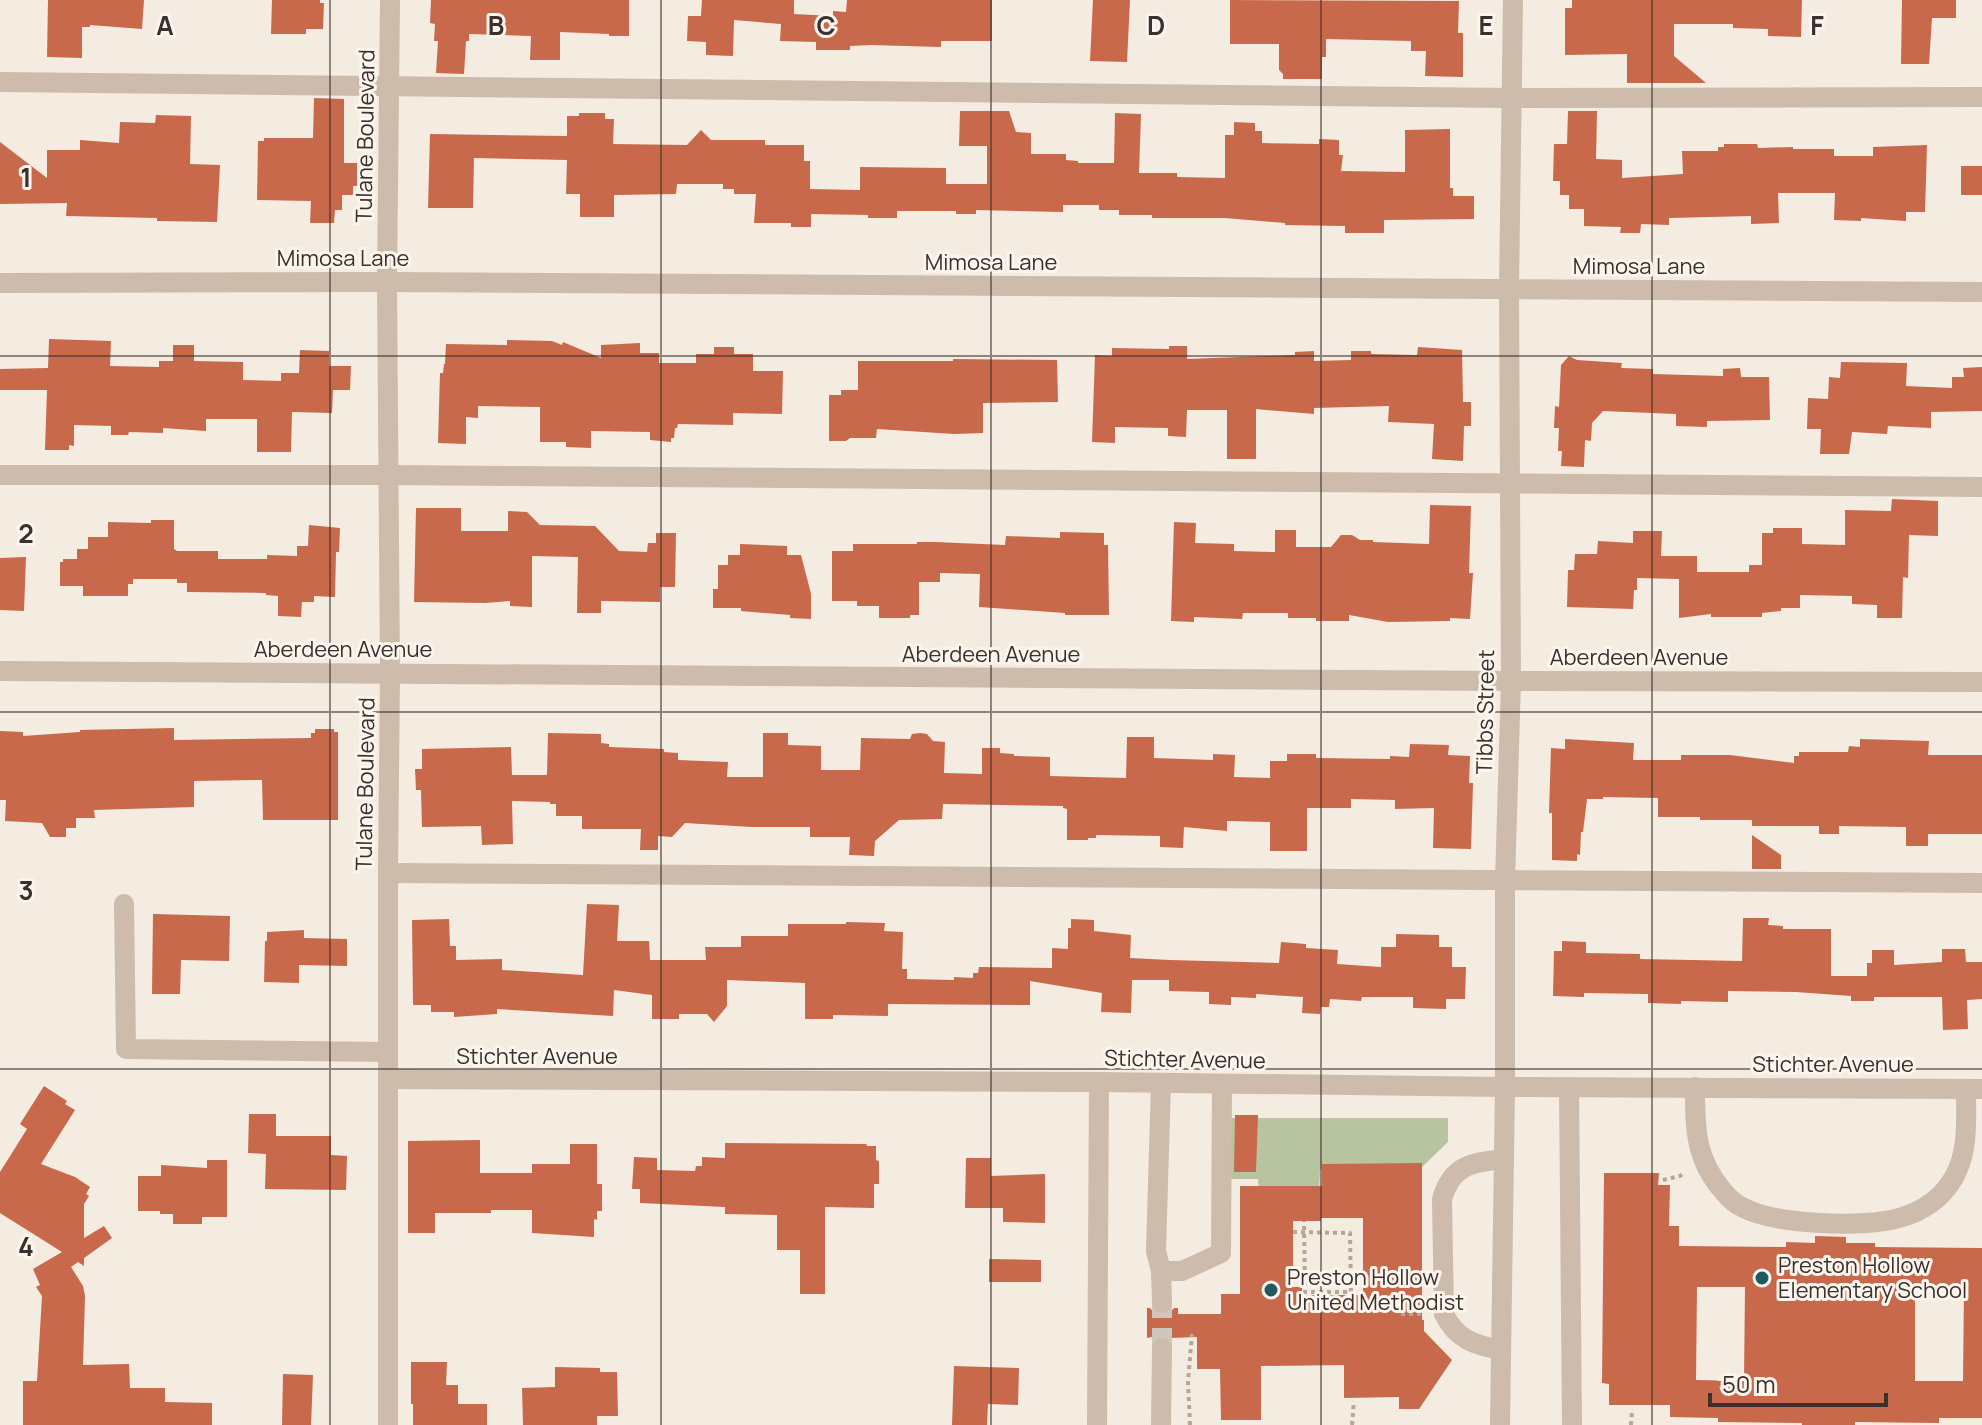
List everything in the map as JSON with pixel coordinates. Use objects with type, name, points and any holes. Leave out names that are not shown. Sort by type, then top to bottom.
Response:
[{"type":"street","name":"Tulane Boulevard","points":[[388,1425],[390,674],[387,282],[390,0]]},
{"type":"street","name":"Tibbs Street","points":[[1500,1425],[1505,881],[1511,681],[1509,289],[1513,0]]},
{"type":"street","points":[[0,82],[1512,98],[1982,97]]},
{"type":"street","name":"Mimosa Lane","points":[[0,283],[387,282],[1982,292]]},
{"type":"street","points":[[0,475],[1982,487]]},
{"type":"street","name":"Aberdeen Avenue","points":[[0,671],[1982,682]]},
{"type":"street","points":[[388,873],[1982,883]]},
{"type":"street","points":[[124,904],[126,1049],[388,1052]]},
{"type":"street","name":"Stichter Avenue","points":[[388,1079],[1974,1089]]},
{"type":"street","points":[[1097,1425],[1099,1082]]},
{"type":"street","points":[[1161,1083],[1156,1251],[1161,1271],[1162,1303]]},
{"type":"street","points":[[1161,1271],[1182,1271],[1221,1253],[1222,1084]]},
{"type":"street","points":[[1569,1087],[1572,1425]]},
{"type":"street","points":[[1695,1087],[1696,1134],[1701,1154],[1710,1174],[1724,1193],[1741,1207],[1763,1215],[1783,1220],[1836,1223],[1881,1222],[1901,1218],[1922,1209],[1940,1196],[1953,1180],[1961,1162],[1974,1089]]},
{"type":"street","points":[[1501,1350],[1462,1338],[1451,1329],[1444,1314],[1442,1199],[1456,1171],[1474,1163],[1503,1159]]},
{"type":"street","points":[[1161,1425],[1162,1348]]},
{"type":"path","points":[[1663,1180],[1680,1176],[1688,1170]]},
{"type":"path","points":[[1293,1232],[1305,1232],[1350,1233],[1351,1292],[1305,1292],[1305,1232],[1304,1221]]},
{"type":"path","points":[[1190,1425],[1188,1382],[1192,1334]]},
{"type":"path","points":[[1352,1425],[1354,1401]]},
{"type":"path","points":[[1631,1425],[1632,1409]]},
{"type":"green space","points":[[1231,1118],[1448,1118],[1448,1142],[1421,1168],[1320,1170],[1319,1192],[1259,1192],[1258,1179],[1231,1179]]},
{"type":"building","points":[[48,0],[144,0],[142,29],[82,27],[82,58],[47,57]]},
{"type":"building","points":[[272,0],[320,0],[324,3],[323,29],[306,29],[306,34],[271,34]]},
{"type":"building","points":[[431,0],[629,0],[629,36],[560,32],[560,60],[530,60],[531,36],[469,34],[464,74],[436,73],[438,41],[434,41],[435,24],[430,23]]},
{"type":"building","points":[[702,0],[794,0],[794,14],[833,16],[833,11],[846,12],[847,0],[992,0],[992,41],[941,41],[941,47],[871,45],[850,46],[850,50],[816,50],[816,42],[780,41],[781,24],[734,20],[733,56],[706,55],[706,42],[687,41],[688,16],[701,16]]},
{"type":"building","points":[[1093,0],[1130,0],[1127,62],[1090,61]]},
{"type":"building","points":[[1230,0],[1459,1],[1458,33],[1463,33],[1463,77],[1425,76],[1426,51],[1411,51],[1411,41],[1326,39],[1322,79],[1283,79],[1279,70],[1279,44],[1230,44]]},
{"type":"building","points":[[1572,0],[1802,0],[1801,37],[1768,36],[1768,29],[1733,28],[1733,24],[1674,24],[1674,56],[1706,83],[1627,83],[1627,54],[1565,55],[1565,8],[1572,8]]},
{"type":"building","points":[[1902,0],[1956,0],[1956,18],[1932,18],[1929,64],[1901,64]]},
{"type":"building","points":[[314,98],[344,99],[344,163],[357,163],[357,186],[353,186],[353,195],[342,195],[342,210],[335,210],[334,223],[310,223],[311,201],[257,200],[258,141],[264,141],[264,138],[313,138]]},
{"type":"building","points":[[960,111],[1009,111],[1016,132],[1031,133],[1031,154],[1066,154],[1066,160],[1078,163],[1114,163],[1115,113],[1141,114],[1139,173],[1177,173],[1177,177],[1225,178],[1225,135],[1234,135],[1234,122],[1255,123],[1255,131],[1262,131],[1262,143],[1319,144],[1319,139],[1339,140],[1339,155],[1343,155],[1341,171],[1405,172],[1405,130],[1450,129],[1450,188],[1453,188],[1453,196],[1474,196],[1474,219],[1384,220],[1384,233],[1345,233],[1345,226],[1285,225],[1225,218],[1152,218],[1152,215],[1119,215],[1119,210],[1099,210],[1099,205],[1063,205],[1063,212],[976,210],[976,214],[956,214],[956,211],[897,211],[897,218],[811,214],[811,227],[791,227],[791,223],[754,223],[756,194],[734,194],[734,189],[723,189],[723,184],[677,184],[676,194],[614,195],[614,217],[580,217],[580,194],[566,194],[567,160],[474,158],[473,208],[428,208],[430,134],[567,136],[567,116],[579,116],[579,113],[605,113],[605,119],[614,119],[613,144],[687,145],[701,130],[711,140],[765,140],[765,145],[804,145],[804,161],[810,161],[810,189],[860,190],[860,167],[946,168],[946,184],[987,184],[987,146],[959,146]]},
{"type":"building","points":[[1568,111],[1597,111],[1596,159],[1622,160],[1622,178],[1683,174],[1682,151],[1718,151],[1718,147],[1724,147],[1724,144],[1757,144],[1758,148],[1834,149],[1834,156],[1873,156],[1873,147],[1927,145],[1925,212],[1906,212],[1906,221],[1834,220],[1835,193],[1778,193],[1779,223],[1751,224],[1751,216],[1669,218],[1669,225],[1641,224],[1640,233],[1620,233],[1621,227],[1584,226],[1584,209],[1569,209],[1569,195],[1560,195],[1560,181],[1553,181],[1554,144],[1567,144]]},
{"type":"building","points":[[156,115],[191,116],[190,164],[220,165],[217,222],[66,216],[67,203],[0,204],[0,142],[47,178],[47,150],[80,150],[80,140],[119,143],[120,122],[155,123]]},
{"type":"building","points":[[1961,166],[1982,166],[1982,195],[1961,195]]},
{"type":"building","points":[[49,339],[111,341],[110,366],[159,367],[159,361],[173,361],[173,345],[194,345],[194,361],[243,362],[243,380],[281,381],[281,373],[299,373],[300,350],[329,351],[329,366],[351,366],[350,390],[333,390],[332,413],[292,412],[291,452],[257,452],[257,419],[206,419],[206,431],[163,428],[163,433],[129,432],[128,435],[111,435],[111,426],[74,425],[74,446],[69,445],[69,450],[45,450],[47,390],[0,390],[0,369],[48,368]]},
{"type":"building","points":[[507,340],[552,341],[562,345],[563,342],[601,358],[601,345],[640,343],[640,353],[659,353],[659,363],[696,363],[696,354],[714,354],[714,347],[734,347],[734,354],[753,354],[753,371],[783,371],[782,414],[733,413],[733,425],[678,424],[671,442],[650,440],[650,432],[591,431],[591,448],[566,447],[566,442],[540,442],[540,407],[478,406],[478,418],[466,417],[466,444],[438,443],[440,373],[443,373],[445,364],[446,344],[507,345]]},
{"type":"building","points":[[1169,346],[1187,346],[1187,359],[1295,355],[1295,352],[1314,351],[1314,361],[1351,360],[1351,351],[1417,355],[1418,347],[1462,350],[1463,402],[1471,402],[1471,426],[1464,426],[1463,461],[1432,459],[1434,424],[1388,422],[1389,406],[1314,408],[1314,414],[1256,409],[1256,459],[1227,459],[1227,410],[1187,410],[1186,437],[1168,436],[1168,428],[1115,427],[1115,443],[1092,442],[1095,355],[1112,356],[1112,348],[1169,349]]},
{"type":"building","points":[[1569,356],[1577,360],[1622,363],[1621,368],[1653,369],[1653,374],[1723,376],[1723,369],[1740,368],[1741,377],[1769,377],[1770,420],[1707,421],[1707,427],[1676,426],[1676,414],[1603,411],[1592,423],[1591,441],[1585,440],[1584,467],[1561,466],[1559,428],[1554,428],[1555,406],[1559,407],[1561,365]]},
{"type":"building","points":[[1057,360],[1058,402],[983,403],[983,433],[877,429],[876,438],[829,441],[829,395],[841,395],[841,390],[858,390],[858,361]]},
{"type":"building","points":[[1841,362],[1907,363],[1906,386],[1952,388],[1952,377],[1964,377],[1963,368],[1982,367],[1982,411],[1931,412],[1931,428],[1888,426],[1887,434],[1852,432],[1849,454],[1820,454],[1821,429],[1807,429],[1808,398],[1828,399],[1829,377],[1840,378]]},
{"type":"building","points":[[1892,499],[1938,501],[1938,536],[1909,535],[1908,578],[1903,577],[1902,618],[1877,618],[1877,605],[1852,604],[1852,596],[1800,595],[1800,608],[1781,608],[1781,611],[1762,613],[1762,617],[1711,617],[1711,614],[1679,618],[1679,579],[1637,578],[1633,609],[1567,607],[1568,570],[1574,570],[1575,554],[1597,554],[1598,541],[1633,543],[1633,531],[1662,531],[1661,556],[1697,556],[1697,572],[1749,572],[1749,565],[1762,565],[1762,533],[1773,533],[1773,528],[1802,528],[1802,544],[1845,545],[1845,510],[1891,511]]},
{"type":"building","points":[[1430,505],[1471,506],[1469,573],[1473,573],[1470,619],[1388,622],[1349,615],[1349,621],[1316,621],[1316,618],[1288,618],[1288,613],[1243,613],[1242,619],[1194,617],[1194,622],[1171,621],[1174,522],[1196,523],[1195,543],[1234,544],[1234,551],[1275,552],[1275,530],[1296,530],[1296,547],[1331,547],[1341,535],[1373,542],[1429,544]]},
{"type":"building","points":[[416,508],[461,508],[461,531],[508,531],[508,511],[527,512],[540,525],[595,526],[619,551],[647,552],[648,543],[656,543],[656,533],[676,533],[675,587],[660,587],[660,602],[601,601],[601,613],[577,613],[578,557],[532,556],[532,607],[510,606],[510,601],[414,602]]},
{"type":"building","points":[[151,520],[174,520],[174,549],[177,551],[218,551],[218,559],[297,556],[297,546],[308,546],[309,525],[340,528],[335,597],[314,596],[314,602],[302,602],[301,617],[278,616],[278,596],[266,593],[187,592],[187,583],[177,583],[177,579],[133,579],[133,584],[128,584],[128,596],[83,596],[83,586],[60,586],[60,562],[63,559],[77,559],[77,549],[88,549],[88,537],[108,537],[108,522],[151,523]]},
{"type":"building","points":[[1060,532],[1104,533],[1104,545],[1108,545],[1109,615],[1065,615],[979,607],[980,574],[940,573],[940,582],[919,582],[919,615],[910,615],[910,618],[879,618],[879,606],[857,606],[857,601],[832,601],[832,551],[853,551],[853,544],[935,542],[1005,545],[1006,536],[1060,538]]},
{"type":"building","points":[[740,544],[787,546],[787,555],[801,555],[811,594],[811,619],[741,611],[741,608],[713,608],[713,589],[718,589],[718,565],[728,565],[728,555],[740,555]]},
{"type":"building","points":[[26,557],[24,611],[0,610],[0,558]]},
{"type":"building","points":[[174,728],[174,740],[311,738],[315,729],[334,729],[338,732],[338,820],[263,820],[262,780],[194,781],[194,807],[94,810],[95,818],[76,818],[76,828],[66,828],[66,837],[50,837],[42,823],[5,821],[6,800],[0,800],[0,731],[23,732],[23,736],[80,730]]},
{"type":"building","points":[[548,733],[601,734],[601,743],[609,744],[609,747],[664,749],[664,752],[678,753],[678,760],[728,762],[727,777],[763,777],[763,733],[788,733],[788,745],[821,746],[821,770],[860,770],[861,738],[910,739],[912,734],[920,733],[927,734],[933,741],[945,742],[944,773],[982,774],[982,748],[1000,748],[1000,753],[1014,756],[1050,757],[1050,776],[1126,778],[1127,737],[1154,737],[1154,758],[1213,760],[1213,754],[1235,755],[1234,777],[1270,778],[1270,761],[1287,761],[1287,754],[1316,754],[1316,758],[1390,759],[1390,756],[1409,757],[1410,744],[1449,745],[1448,755],[1470,756],[1469,783],[1473,783],[1471,849],[1433,848],[1434,808],[1395,809],[1395,800],[1351,799],[1351,808],[1307,808],[1307,851],[1270,851],[1270,822],[1227,821],[1227,831],[1184,827],[1183,848],[1160,847],[1160,836],[1096,835],[1096,838],[1088,840],[1067,840],[1067,809],[1063,806],[943,804],[942,819],[899,820],[875,841],[874,856],[849,855],[850,837],[810,837],[810,827],[685,823],[672,837],[658,836],[658,850],[640,850],[641,829],[582,829],[582,816],[556,816],[556,804],[550,802],[512,801],[513,844],[482,845],[481,826],[422,827],[421,790],[416,790],[415,769],[422,769],[422,749],[511,747],[512,775],[547,775]]},
{"type":"building","points":[[1565,739],[1634,743],[1633,760],[1681,760],[1681,755],[1730,755],[1794,763],[1794,756],[1799,756],[1799,752],[1848,752],[1849,746],[1860,747],[1860,739],[1929,741],[1928,755],[1982,755],[1982,834],[1928,834],[1928,846],[1906,846],[1906,827],[1839,826],[1839,834],[1819,834],[1819,826],[1752,826],[1752,820],[1658,817],[1658,798],[1603,797],[1587,799],[1577,861],[1552,860],[1552,813],[1549,813],[1551,748],[1565,749]]},
{"type":"building","points":[[1752,835],[1781,855],[1781,869],[1752,869]]},
{"type":"building","points":[[587,904],[619,905],[617,941],[649,941],[650,960],[706,960],[705,947],[741,947],[741,936],[788,936],[788,924],[885,923],[884,931],[903,932],[902,969],[907,969],[907,979],[973,978],[979,967],[1052,968],[1052,948],[1068,949],[1071,919],[1094,920],[1094,931],[1131,935],[1130,958],[1170,960],[1279,963],[1281,942],[1306,944],[1306,948],[1338,950],[1337,964],[1381,967],[1381,947],[1396,947],[1396,934],[1439,935],[1439,947],[1452,947],[1452,967],[1466,967],[1465,999],[1446,999],[1446,1009],[1413,1008],[1413,997],[1362,997],[1361,1001],[1330,999],[1329,1007],[1321,1007],[1320,1014],[1302,1013],[1303,997],[1256,994],[1256,998],[1231,997],[1231,1005],[1209,1004],[1209,992],[1169,991],[1169,980],[1132,980],[1131,1013],[1101,1012],[1102,993],[1030,981],[1030,1005],[888,1004],[888,1016],[833,1015],[833,1019],[805,1019],[805,983],[727,980],[727,1006],[714,1022],[707,1014],[679,1014],[679,1019],[652,1019],[652,995],[614,990],[613,1016],[497,1009],[497,1014],[454,1017],[454,1012],[431,1012],[431,1005],[413,1005],[412,920],[449,919],[450,946],[456,946],[456,960],[502,959],[502,970],[583,975]]},
{"type":"building","points":[[153,914],[230,916],[229,961],[181,960],[180,994],[152,994]]},
{"type":"building","points":[[1743,918],[1769,918],[1768,925],[1783,926],[1783,929],[1831,929],[1831,976],[1867,976],[1867,963],[1872,963],[1872,950],[1894,950],[1894,965],[1942,962],[1942,949],[1965,949],[1966,962],[1982,962],[1982,999],[1967,1000],[1968,1029],[1943,1030],[1942,997],[1874,997],[1874,1001],[1851,1001],[1851,996],[1728,991],[1728,1002],[1681,1001],[1681,1004],[1648,1003],[1648,994],[1553,996],[1554,951],[1562,951],[1562,941],[1586,942],[1586,953],[1640,954],[1640,959],[1742,961]]},
{"type":"building","points":[[304,930],[304,938],[347,939],[347,966],[299,965],[299,983],[264,982],[267,932]]},
{"type":"building","points":[[44,1086],[75,1110],[41,1164],[75,1177],[90,1187],[84,1204],[84,1238],[104,1226],[112,1238],[84,1258],[84,1266],[78,1262],[71,1267],[83,1286],[85,1296],[83,1365],[129,1364],[130,1388],[165,1388],[165,1402],[212,1403],[212,1425],[23,1425],[23,1381],[37,1381],[42,1296],[36,1287],[40,1285],[33,1269],[62,1252],[0,1213],[0,1172],[27,1129],[20,1124]]},
{"type":"building","points":[[249,1114],[276,1114],[276,1136],[331,1136],[331,1155],[347,1156],[346,1190],[265,1189],[266,1154],[248,1153]]},
{"type":"building","points":[[1235,1115],[1258,1115],[1256,1172],[1234,1172]]},
{"type":"building","points":[[480,1140],[480,1173],[532,1173],[532,1164],[570,1164],[570,1144],[597,1144],[597,1184],[602,1184],[602,1211],[597,1211],[597,1220],[594,1219],[594,1237],[532,1233],[532,1210],[435,1213],[435,1233],[408,1233],[408,1141]]},
{"type":"building","points":[[725,1143],[876,1146],[879,1184],[874,1184],[874,1208],[825,1207],[825,1294],[800,1294],[800,1250],[777,1250],[777,1215],[725,1214],[725,1207],[640,1203],[640,1189],[632,1189],[634,1157],[657,1158],[657,1170],[695,1171],[696,1166],[702,1166],[702,1157],[725,1158]]},
{"type":"building","points":[[966,1158],[991,1158],[991,1176],[1045,1174],[1045,1223],[1003,1222],[1003,1208],[965,1208]]},
{"type":"building","points":[[207,1160],[227,1160],[227,1217],[202,1217],[202,1224],[173,1224],[173,1214],[138,1211],[138,1176],[161,1176],[161,1165],[207,1168]]},
{"type":"building","name":"Preston Hollow United Methodist","points":[[1422,1163],[1422,1320],[1424,1331],[1452,1360],[1419,1409],[1399,1409],[1399,1397],[1344,1398],[1344,1365],[1261,1366],[1261,1420],[1221,1420],[1220,1369],[1197,1369],[1197,1337],[1170,1338],[1161,1335],[1147,1338],[1147,1308],[1162,1316],[1174,1308],[1178,1308],[1178,1314],[1221,1314],[1221,1294],[1240,1294],[1240,1186],[1322,1186],[1322,1164]],"holes":[[[1363,1218],[1363,1295],[1302,1295],[1302,1287],[1293,1287],[1293,1221]]]},
{"type":"building","points":[[1604,1173],[1659,1173],[1658,1185],[1670,1185],[1669,1226],[1679,1226],[1679,1246],[1786,1247],[1786,1242],[1815,1243],[1815,1236],[1846,1237],[1846,1243],[1875,1243],[1875,1247],[1982,1248],[1982,1418],[1939,1418],[1939,1423],[1855,1422],[1855,1425],[1718,1422],[1718,1418],[1670,1417],[1670,1405],[1609,1405],[1609,1384],[1602,1383]],"holes":[[[1697,1287],[1745,1287],[1744,1381],[1696,1380]],[[1915,1287],[1964,1288],[1963,1381],[1915,1381]]]},
{"type":"building","points":[[989,1259],[1041,1260],[1041,1282],[989,1282]]},
{"type":"building","points":[[411,1362],[447,1362],[446,1385],[458,1385],[458,1404],[487,1404],[487,1425],[413,1425]]},
{"type":"building","points":[[954,1366],[1019,1368],[1018,1405],[988,1404],[987,1425],[952,1425]]},
{"type":"building","points":[[555,1367],[600,1368],[600,1372],[617,1372],[618,1416],[597,1416],[597,1425],[523,1425],[522,1388],[555,1387]]},
{"type":"building","points":[[283,1374],[313,1375],[311,1425],[282,1425]]},
{"type":"tunnel","points":[[1162,1303],[1162,1348]]},
{"type":"place","name":"Preston Hollow Elementary School","points":[[1762,1278]]},
{"type":"place","name":"Preston Hollow United Methodist","points":[[1271,1290]]}]
